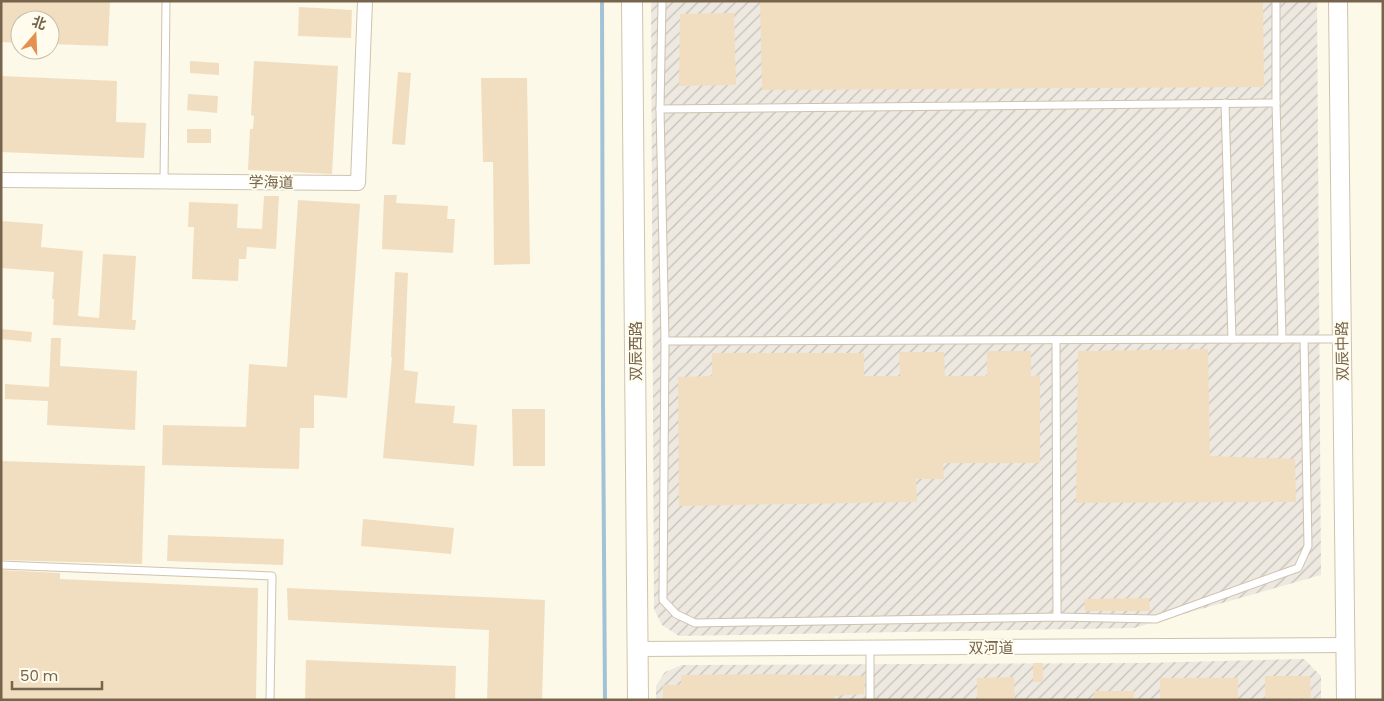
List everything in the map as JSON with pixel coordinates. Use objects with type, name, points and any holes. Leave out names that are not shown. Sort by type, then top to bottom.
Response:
[{"type":"main road","name":"双辰西路","points":[[632,1],[638,700]]},
{"type":"street","name":"学海道","points":[[1,180],[358,183],[364,1]]},
{"type":"street","name":"双辰中路","points":[[1338,1],[1346,700]]},
{"type":"street","name":"双河道","points":[[638,649],[1345,644]]},
{"type":"lane","points":[[164,181],[166,1]]},
{"type":"lane","points":[[662,1],[660,109],[665,341],[664,600],[676,614],[695,623],[1057,617],[1156,619],[1298,568],[1308,546],[1304,339]]},
{"type":"lane","points":[[1276,1],[1276,103],[1282,339]]},
{"type":"lane","points":[[660,109],[1276,103]]},
{"type":"lane","points":[[1225,104],[1232,339]]},
{"type":"lane","points":[[665,341],[1342,339]]},
{"type":"lane","points":[[1056,340],[1057,617]]},
{"type":"lane","points":[[1,565],[272,576],[270,700]]},
{"type":"lane","points":[[870,648],[870,700]]},
{"type":"shaded area","points":[[651,1],[1317,1],[1321,575],[1134,628],[679,636],[662,625],[654,609]]},
{"type":"shaded area","points":[[1304,659],[1321,676],[1321,700],[656,700],[656,686],[665,672],[682,665],[1143,663]]},
{"type":"building","points":[[1,1],[110,1],[108,46],[60,44],[60,10],[10,10],[10,42],[1,42]]},
{"type":"building","points":[[760,1],[1263,1],[1264,87],[762,90]]},
{"type":"building","points":[[299,7],[352,10],[351,38],[298,36]]},
{"type":"building","points":[[734,13],[736,85],[679,86],[680,14]]},
{"type":"building","points":[[190,61],[219,63],[219,75],[190,73]]},
{"type":"building","points":[[254,61],[338,66],[332,174],[248,170],[250,129],[253,129],[254,116],[251,115]]},
{"type":"building","points":[[398,72],[411,73],[405,145],[392,144]]},
{"type":"building","points":[[1,76],[117,81],[116,122],[146,123],[144,158],[1,152]]},
{"type":"building","points":[[481,78],[527,78],[530,264],[494,265],[493,162],[483,162]]},
{"type":"building","points":[[188,94],[218,96],[217,113],[187,110]]},
{"type":"building","points":[[187,129],[211,129],[211,143],[187,143]]},
{"type":"building","points":[[384,195],[397,195],[396,203],[448,206],[447,219],[455,219],[453,253],[382,249]]},
{"type":"building","points":[[264,196],[279,196],[276,249],[247,247],[246,259],[239,259],[238,281],[192,279],[194,227],[188,227],[189,202],[238,204],[237,228],[262,229]]},
{"type":"building","points":[[298,200],[360,204],[347,398],[314,395],[314,428],[300,428],[299,469],[162,465],[163,425],[246,427],[249,364],[287,367]]},
{"type":"building","points":[[1,221],[43,224],[41,247],[83,251],[78,316],[99,318],[103,254],[136,256],[132,320],[136,320],[135,330],[53,325],[54,272],[1,268]]},
{"type":"building","points":[[395,272],[408,273],[404,370],[418,372],[415,403],[455,406],[453,423],[477,425],[474,466],[383,458],[392,357]]},
{"type":"building","points":[[1,329],[32,332],[31,342],[1,339]]},
{"type":"building","points":[[51,338],[61,338],[60,366],[137,371],[135,430],[47,425],[48,401],[5,399],[5,384],[49,387]]},
{"type":"building","points":[[1208,349],[1210,456],[1295,459],[1296,502],[1076,503],[1078,351]]},
{"type":"building","points":[[987,351],[1031,351],[1031,376],[1040,375],[1040,463],[943,463],[944,479],[916,479],[917,502],[679,506],[678,377],[712,376],[712,353],[864,353],[864,376],[900,376],[899,352],[944,352],[945,376],[987,376]]},
{"type":"building","points":[[512,409],[545,409],[545,466],[513,466]]},
{"type":"building","points":[[1,461],[145,466],[142,564],[1,560]]},
{"type":"building","points":[[363,519],[454,528],[451,554],[361,546]]},
{"type":"building","points":[[168,535],[284,539],[283,565],[167,561]]},
{"type":"building","points":[[1,570],[60,573],[60,579],[258,588],[256,700],[1,700]]},
{"type":"building","points":[[287,588],[545,600],[542,700],[487,700],[489,630],[288,620]]},
{"type":"building","points":[[1149,598],[1150,611],[1085,611],[1084,599]]},
{"type":"building","points":[[306,660],[456,666],[455,700],[305,700]]},
{"type":"building","points":[[1033,663],[1043,663],[1043,682],[1033,682]]},
{"type":"building","points":[[681,675],[865,676],[864,694],[834,696],[834,700],[663,700],[663,685],[681,685]]},
{"type":"building","points":[[1265,676],[1310,676],[1311,698],[1265,699]]},
{"type":"building","points":[[1014,677],[1015,700],[977,700],[977,678]]},
{"type":"building","points":[[1160,678],[1238,678],[1238,700],[1160,700]]},
{"type":"building","points":[[1094,691],[1134,691],[1134,700],[1094,700]]},
{"type":"waterway","points":[[602,1],[605,700]]}]
